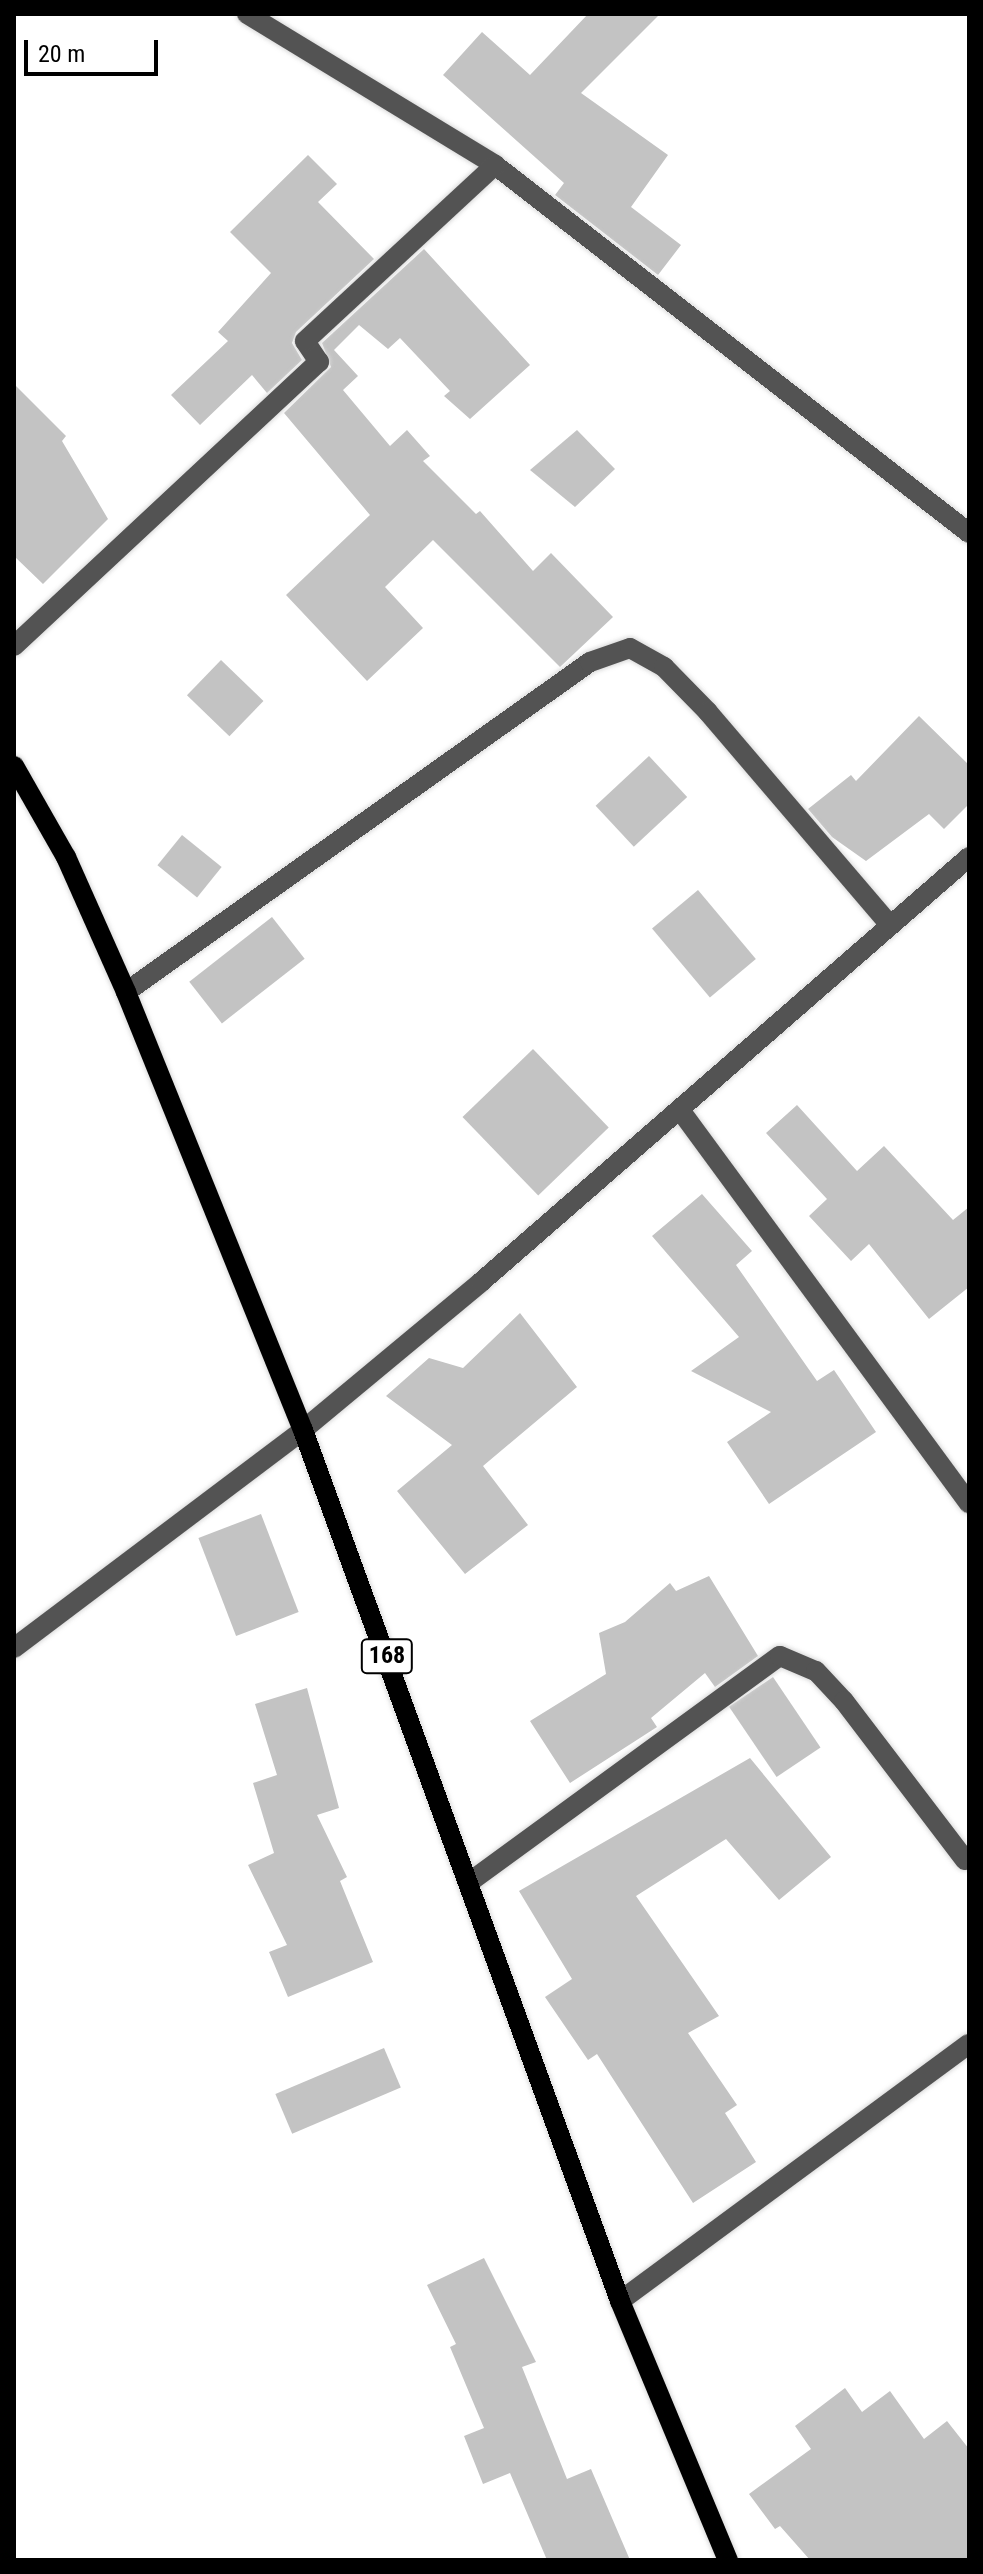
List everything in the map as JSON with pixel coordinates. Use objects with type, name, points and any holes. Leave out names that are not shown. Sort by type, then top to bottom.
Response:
[{"type":"main road","name":"168","points":[[14,766],[66,857],[126,992],[303,1430],[471,1881],[620,2301],[728,2560]]},
{"type":"street","points":[[247,14],[495,165],[969,533]]},
{"type":"street","points":[[14,646],[319,362],[305,341],[495,165]]},
{"type":"street","points":[[126,992],[590,662],[630,648],[664,667],[708,712],[889,924]]},
{"type":"street","points":[[14,1648],[303,1430],[680,1110],[969,857]]},
{"type":"street","points":[[680,1110],[969,1503]]},
{"type":"street","points":[[471,1881],[780,1656],[816,1671],[844,1701],[965,1860]]},
{"type":"street","points":[[620,2301],[969,2044]]},
{"type":"building","points":[[588,14],[660,14],[581,93],[668,155],[631,207],[681,245],[658,275],[555,195],[564,183],[443,75],[482,32],[530,75]]},
{"type":"building","points":[[308,155],[337,184],[318,202],[374,259],[296,332],[292,343],[302,360],[267,393],[252,375],[200,425],[171,395],[228,341],[218,332],[271,273],[230,232]]},
{"type":"building","points":[[424,249],[530,365],[470,419],[444,396],[450,391],[400,338],[388,349],[359,325],[334,350],[358,376],[343,390],[390,446],[407,430],[430,456],[423,461],[476,514],[480,511],[533,571],[551,553],[613,617],[560,667],[433,540],[385,587],[423,628],[367,681],[286,595],[370,515],[284,413],[331,367],[322,343]]},
{"type":"building","points":[[14,384],[66,436],[62,441],[108,519],[43,584],[14,556]]},
{"type":"building","points":[[577,430],[615,469],[575,507],[530,470]]},
{"type":"building","points":[[221,660],[263,701],[229,736],[187,695]]},
{"type":"building","points":[[919,716],[969,765],[969,804],[944,829],[929,814],[866,861],[832,837],[808,809],[851,775],[856,781]]},
{"type":"building","points":[[649,756],[687,797],[634,847],[596,806]]},
{"type":"building","points":[[182,835],[222,867],[197,897],[157,865]]},
{"type":"building","points":[[698,890],[756,959],[710,998],[652,929]]},
{"type":"building","points":[[272,917],[305,959],[222,1023],[189,982]]},
{"type":"building","points":[[533,1049],[609,1127],[538,1195],[463,1117]]},
{"type":"building","points":[[797,1105],[857,1171],[884,1146],[953,1220],[969,1207],[969,1287],[929,1319],[869,1244],[851,1261],[809,1216],[827,1199],[766,1133]]},
{"type":"building","points":[[702,1194],[752,1251],[736,1265],[817,1381],[834,1370],[876,1432],[769,1504],[727,1442],[771,1412],[691,1371],[739,1337],[652,1236]]},
{"type":"building","points":[[520,1313],[577,1387],[483,1466],[528,1525],[465,1574],[397,1491],[452,1445],[386,1396],[429,1358],[463,1368]]},
{"type":"building","points":[[261,1514],[299,1612],[236,1636],[198,1538]]},
{"type":"building","points":[[709,1576],[758,1656],[715,1687],[705,1673],[651,1718],[657,1727],[570,1783],[530,1721],[606,1674],[599,1633],[625,1622],[670,1583],[676,1591]]},
{"type":"building","points":[[773,1677],[821,1747],[777,1777],[729,1707]]},
{"type":"building","points":[[307,1688],[339,1808],[317,1815],[347,1877],[340,1881],[373,1962],[288,1997],[269,1952],[287,1945],[248,1865],[274,1853],[253,1783],[277,1775],[255,1704]]},
{"type":"building","points":[[750,1758],[831,1857],[779,1900],[726,1839],[636,1896],[719,2016],[688,2033],[737,2105],[725,2113],[756,2162],[693,2203],[597,2054],[588,2060],[545,1997],[572,1979],[519,1891]]},
{"type":"building","points":[[384,2048],[401,2088],[292,2134],[275,2094]]},
{"type":"building","points":[[484,2258],[536,2362],[522,2367],[567,2479],[591,2469],[630,2560],[547,2560],[510,2473],[483,2484],[464,2436],[484,2428],[450,2347],[456,2344],[427,2285]]},
{"type":"building","points":[[845,2388],[862,2412],[890,2391],[924,2439],[947,2421],[969,2449],[969,2560],[810,2560],[780,2526],[775,2529],[749,2494],[811,2449],[795,2426]]}]
